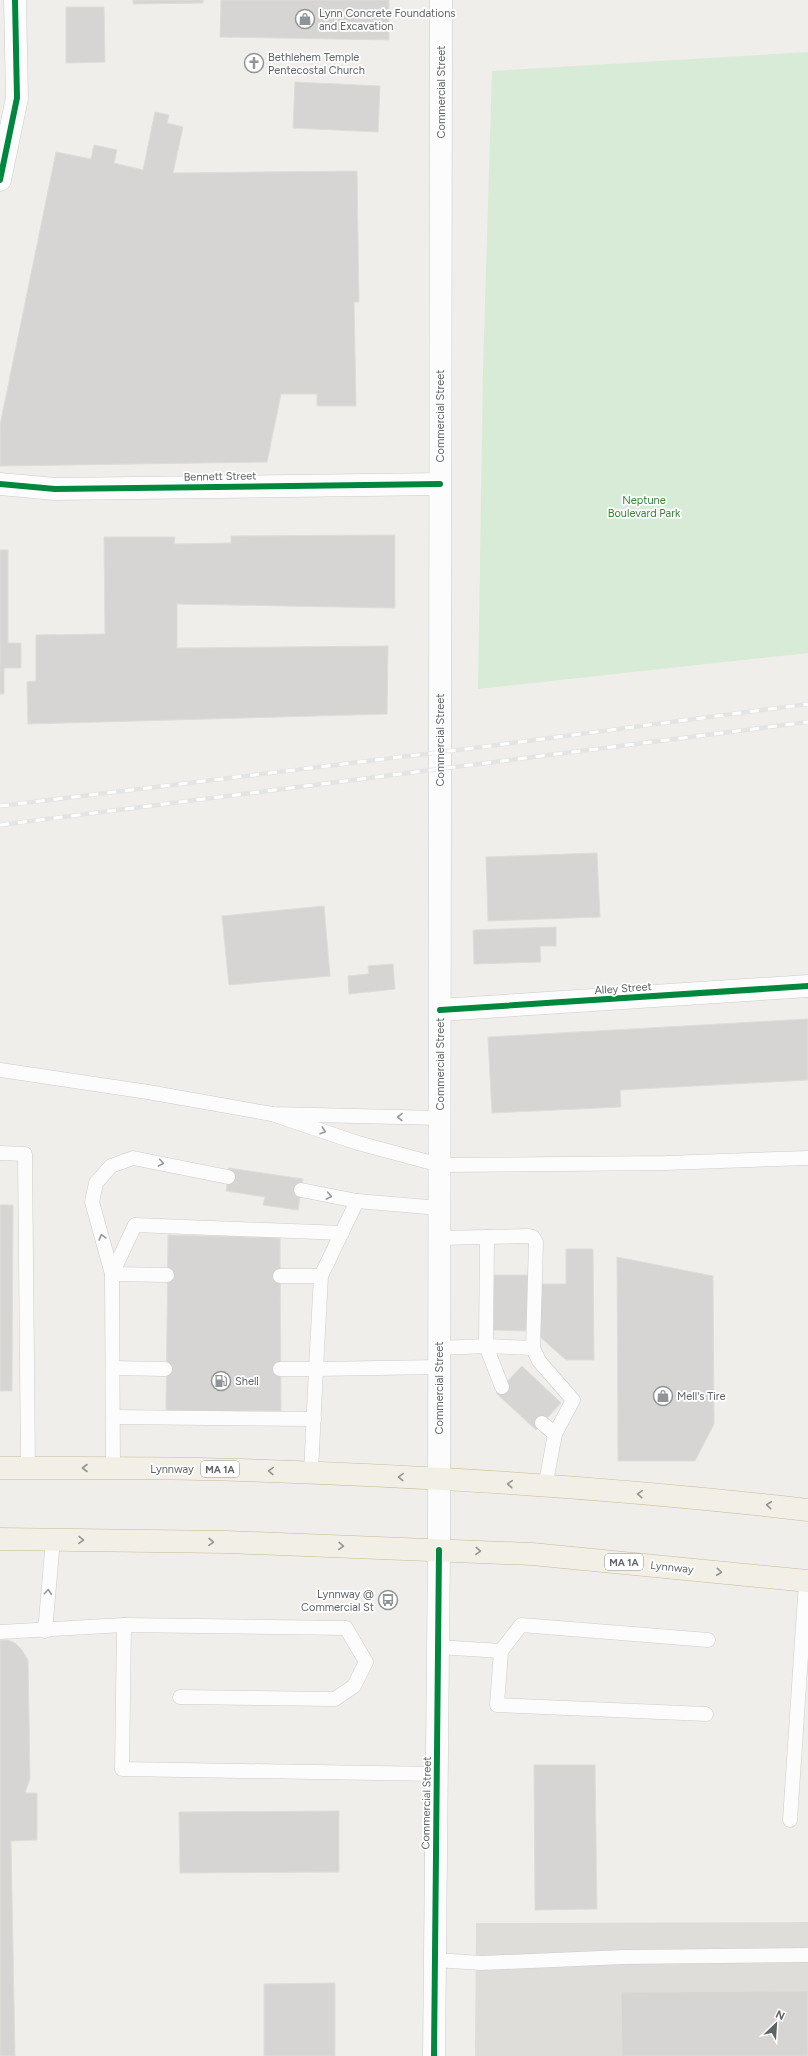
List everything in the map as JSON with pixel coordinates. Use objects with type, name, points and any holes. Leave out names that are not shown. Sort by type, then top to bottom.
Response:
[{"type":"highway","name":"Lynnway","points":[[0,1468],[311,1472],[440,1479],[726,1500],[808,1510]]},
{"type":"highway","name":"Lynnway","points":[[0,1539],[227,1542],[439,1550],[591,1559],[807,1581]]},
{"type":"main road","points":[[0,180],[17,98],[15,0]]},
{"type":"main road","name":"Commercial Street","points":[[440,1479],[439,1118],[441,0]]},
{"type":"main road","name":"Bennett Street","points":[[0,484],[55,488],[440,484]]},
{"type":"main road","name":"Alley Street","points":[[440,1010],[808,986]]},
{"type":"main road","points":[[439,1550],[440,1479]]},
{"type":"main road","name":"Commercial Street","points":[[434,2056],[439,1550]]},
{"type":"lane","points":[[0,1070],[141,1091],[272,1114],[439,1118]]},
{"type":"lane","points":[[272,1114],[358,1143],[440,1165],[666,1163],[808,1158]]},
{"type":"lane","points":[[0,1153],[25,1154],[28,1468]]},
{"type":"lane","points":[[113,1469],[112,1274],[92,1202],[96,1183],[111,1166],[133,1158],[228,1177]]},
{"type":"lane","points":[[301,1190],[357,1201],[440,1208]]},
{"type":"lane","points":[[311,1472],[321,1276],[357,1201]]},
{"type":"lane","points":[[112,1274],[135,1226],[342,1233]]},
{"type":"lane","points":[[440,1238],[529,1236],[534,1239],[533,1348],[539,1361],[573,1400],[555,1434],[545,1487]]},
{"type":"lane","points":[[487,1237],[486,1346],[502,1387]]},
{"type":"lane","points":[[112,1274],[167,1275]]},
{"type":"lane","points":[[280,1276],[321,1276]]},
{"type":"lane","points":[[280,1369],[316,1369],[439,1357],[486,1346],[533,1348]]},
{"type":"lane","points":[[113,1368],[165,1369]]},
{"type":"lane","points":[[113,1417],[314,1419]]},
{"type":"lane","points":[[542,1423],[555,1434]]},
{"type":"lane","points":[[45,1630],[53,1540]]},
{"type":"lane","points":[[790,1820],[807,1581]]},
{"type":"lane","points":[[124,1625],[122,1769],[437,1774]]},
{"type":"lane","points":[[0,1632],[124,1625],[346,1628],[366,1662],[354,1686],[335,1699],[180,1697]]},
{"type":"lane","points":[[706,1714],[497,1705],[500,1651],[521,1625],[708,1640]]},
{"type":"lane","points":[[438,1647],[500,1651]]},
{"type":"lane","points":[[435,1960],[482,1963],[624,1958],[808,1955]]},
{"type":"shaded area","points":[[808,1922],[808,2056],[475,2056],[476,1923]]},
{"type":"green space","name":"Neptune Boulevard Park","points":[[808,52],[808,653],[478,689],[483,370],[492,71]]},
{"type":"building","points":[[133,0],[203,0],[203,3],[133,4]]},
{"type":"building","name":"Lynn Concrete Foundations and Excavation","points":[[221,0],[389,0],[389,40],[220,37]]},
{"type":"building","points":[[66,7],[104,7],[105,62],[66,63]]},
{"type":"building","points":[[295,82],[380,86],[378,132],[293,128]]},
{"type":"building","points":[[155,112],[169,115],[167,123],[183,127],[173,173],[357,171],[359,302],[354,302],[356,406],[317,406],[317,394],[281,394],[267,462],[0,466],[0,425],[56,152],[91,159],[94,145],[117,150],[114,163],[143,170]]},
{"type":"building","points":[[395,535],[395,608],[177,604],[177,648],[388,646],[387,714],[28,724],[27,682],[36,681],[36,635],[105,634],[104,537],[175,537],[174,544],[231,543],[231,536]]},
{"type":"building","points":[[0,550],[8,550],[8,643],[21,643],[21,668],[4,668],[4,694],[0,694]]},
{"type":"building","points":[[597,853],[600,917],[488,921],[486,857]]},
{"type":"building","points":[[324,906],[330,976],[229,985],[222,916]]},
{"type":"building","points":[[556,927],[556,946],[540,946],[541,962],[474,964],[473,930]]},
{"type":"building","points":[[393,964],[395,989],[349,994],[348,976],[369,974],[368,966]]},
{"type":"building","points":[[808,1019],[808,1080],[620,1090],[621,1107],[492,1113],[488,1037]]},
{"type":"building","points":[[229,1168],[303,1179],[298,1210],[263,1205],[265,1197],[226,1191]]},
{"type":"building","points":[[0,1205],[13,1205],[12,1391],[0,1391]]},
{"type":"building","points":[[168,1235],[280,1238],[281,1411],[166,1411]]},
{"type":"building","points":[[566,1249],[593,1249],[594,1360],[566,1360],[539,1336],[538,1284],[566,1284]]},
{"type":"building","points":[[617,1257],[713,1276],[714,1424],[695,1461],[618,1461]]},
{"type":"building","points":[[493,1275],[528,1275],[527,1331],[492,1330]]},
{"type":"building","points":[[522,1366],[561,1403],[536,1430],[496,1393]]},
{"type":"building","points":[[0,1640],[8,1640],[15,1643],[22,1650],[28,1660],[30,1778],[25,1793],[37,1793],[37,1840],[11,1841],[15,2056],[0,2056]]},
{"type":"building","points":[[534,1765],[595,1765],[597,1909],[535,1910]]},
{"type":"building","points":[[339,1811],[339,1872],[180,1873],[179,1812]]},
{"type":"building","points":[[335,1983],[335,2056],[264,2056],[264,1984]]},
{"type":"building","points":[[808,1991],[808,2056],[622,2056],[621,1992]]},
{"type":"railway","points":[[0,806],[474,748],[808,704]]},
{"type":"railway","points":[[0,825],[808,722]]},
{"type":"cycle path","points":[[0,180],[17,98],[15,0]]},
{"type":"cycle path","points":[[0,484],[55,489],[440,484]]},
{"type":"cycle path","points":[[440,1010],[808,986]]},
{"type":"cycle path","points":[[434,2056],[439,1550]]},
{"type":"place","name":"Lynn Concrete Foundations and Excavation","points":[[305,19]]},
{"type":"place","name":"Bethlehem Temple Pentecostal Church","points":[[254,63]]},
{"type":"place","name":"Shell","points":[[221,1381]]},
{"type":"place","name":"Mell's Tire","points":[[663,1396]]},
{"type":"place","name":"Lynnway @ Commercial St","points":[[388,1600]]}]
